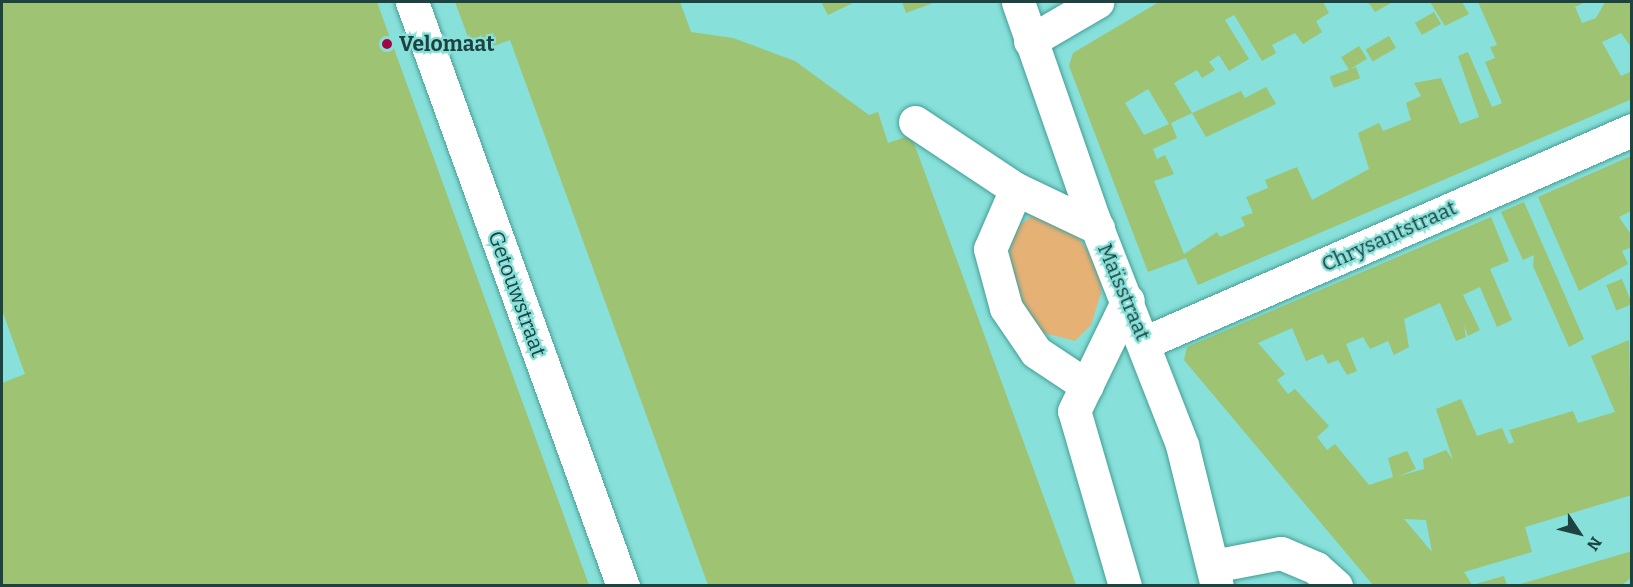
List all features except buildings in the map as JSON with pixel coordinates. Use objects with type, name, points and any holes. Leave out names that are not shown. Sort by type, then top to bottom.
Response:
[{"type":"street","name":"Getouwstraat","points":[[412,2],[623,585]]},
{"type":"street","name":"Maïsstraat","points":[[1018,2],[1098,228],[1146,342],[1182,445],[1215,576]]},
{"type":"street","points":[[1030,41],[1097,2]]},
{"type":"street","points":[[915,122],[1016,189],[1098,228]]},
{"type":"street","name":"Chrysantstraat","points":[[1146,342],[1632,130]]},
{"type":"street","points":[[1016,189],[990,249],[1006,308],[1036,352],[1087,386]]},
{"type":"street","points":[[1125,585],[1074,411],[1128,300]]},
{"type":"street","points":[[1215,576],[1281,553],[1316,568],[1336,585]]},
{"type":"shaded area","points":[[1030,217],[1046,217],[1073,231],[1101,268],[1101,293],[1091,325],[1075,341],[1044,333],[1025,314],[1009,258],[1013,231]]},
{"type":"place","name":"Velomaat","points":[[387,44]]}]
